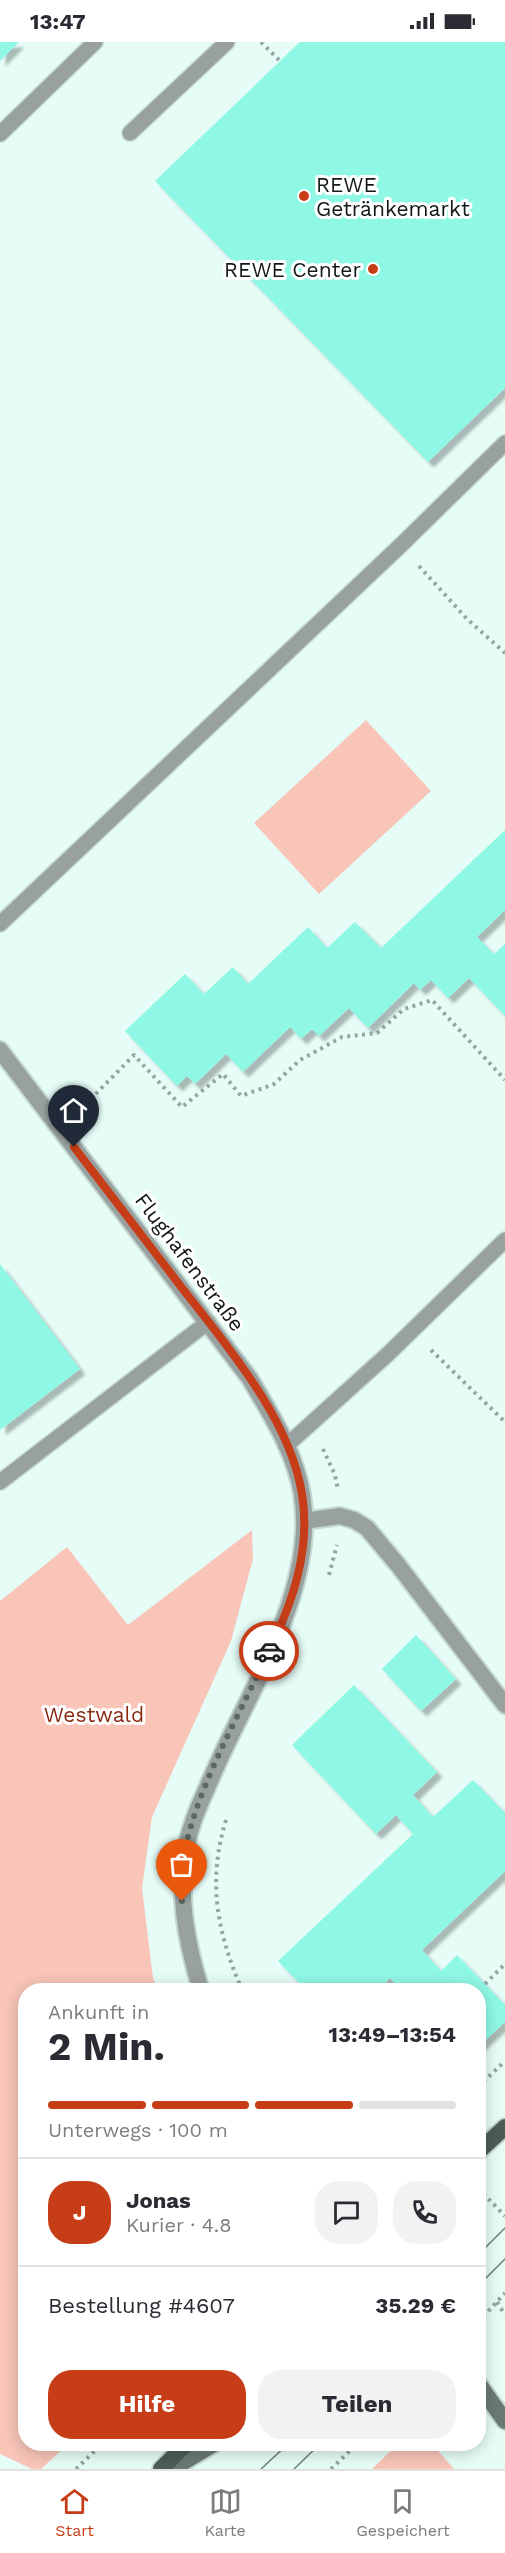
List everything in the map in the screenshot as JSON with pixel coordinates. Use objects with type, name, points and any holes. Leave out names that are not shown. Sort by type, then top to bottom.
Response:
[{"type":"main road","points":[[486,2145],[505,2127]]},
{"type":"main road","points":[[486,2394],[505,2421]]},
{"type":"main road","points":[[161,2469],[179,2451]]},
{"type":"main road","points":[[172,2469],[202,2451]]},
{"type":"street","name":"Flughafenstraße","points":[[0,1050],[250,1379],[297,1471],[304,1521],[302,1555],[296,1587],[286,1614],[217,1763],[187,1842],[182,1901],[185,1933],[199,1983]]},
{"type":"street","points":[[304,1521],[340,1515],[367,1528],[505,1705]]},
{"type":"lane","points":[[0,134],[95,42]]},
{"type":"lane","points":[[130,134],[227,42]]},
{"type":"lane","points":[[0,924],[400,546],[505,443]]},
{"type":"lane","points":[[286,1446],[304,1427],[388,1353],[505,1240]]},
{"type":"lane","points":[[0,1482],[208,1322]]},
{"type":"path","points":[[261,42],[280,61]]},
{"type":"path","points":[[400,546],[467,619],[505,653]]},
{"type":"path","points":[[61,1130],[134,1055],[182,1107],[223,1074],[241,1096],[274,1084],[300,1060],[342,1037],[377,1033],[404,1009],[432,1000],[505,1080]]},
{"type":"path","points":[[431,1350],[505,1422]]},
{"type":"path","points":[[304,1427],[324,1449],[333,1468],[338,1488],[340,1515],[338,1540],[326,1582]]},
{"type":"path","points":[[228,1814],[218,1848],[215,1889],[219,1929],[239,1983]]},
{"type":"path","points":[[486,1983],[505,1964]]},
{"type":"path","points":[[486,2079],[505,2061]]},
{"type":"path","points":[[486,2196],[505,2216]]},
{"type":"path","points":[[486,2314],[505,2293]]},
{"type":"path","points":[[497,2302],[505,2314]]},
{"type":"path","points":[[76,2469],[95,2451]]},
{"type":"path","points":[[331,2469],[350,2451]]},
{"type":"green space","points":[[366,720],[431,791],[319,894],[254,823]]},
{"type":"green space","name":"Westwald","points":[[252,1530],[253,1559],[231,1641],[152,1817],[142,1888],[155,1983],[18,1983],[18,2451],[60,2451],[41,2469],[32,2469],[0,2454],[0,1601],[67,1547],[128,1625]]},
{"type":"green space","points":[[391,2451],[438,2451],[454,2469],[372,2469]]},
{"type":"building","points":[[0,42],[19,42],[0,61]]},
{"type":"building","name":"REWE Center","points":[[300,42],[505,42],[505,388],[428,462],[155,181]]},
{"type":"building","points":[[505,830],[505,910],[477,937],[494,954],[505,944],[505,1016],[469,978],[448,998],[431,980],[420,990],[414,983],[368,1028],[349,1008],[319,1036],[312,1029],[301,1039],[290,1027],[243,1072],[226,1054],[195,1084],[187,1076],[177,1086],[125,1031],[185,974],[204,994],[233,967],[248,984],[308,927],[327,948],[355,922],[381,948]]},
{"type":"building","points":[[0,1264],[80,1369],[0,1430]]},
{"type":"building","points":[[416,1635],[456,1679],[421,1711],[382,1669]]},
{"type":"building","points":[[354,1685],[437,1772],[413,1795],[433,1817],[473,1780],[505,1813],[505,1871],[422,1950],[441,1971],[457,1955],[484,1983],[395,1983],[390,1978],[385,1983],[299,1983],[278,1961],[413,1834],[396,1815],[376,1834],[292,1745]]},
{"type":"building","points":[[486,1985],[505,2005],[505,2022],[486,2040]]},
{"type":"tram line","points":[[486,2247],[505,2228]]},
{"type":"tram line","points":[[486,2278],[505,2259]]},
{"type":"tram line","points":[[261,2469],[280,2451]]},
{"type":"tram line","points":[[294,2469],[313,2451]]},
{"type":"way so far","points":[[182,1901],[187,1842],[197,1811],[269,1651]]},
{"type":"place","name":"REWE Getränkemarkt","points":[[304,196]]},
{"type":"place","name":"REWE Center","points":[[373,269]]},
{"type":"route","points":[[74,1147],[250,1379],[278,1427],[297,1471],[304,1521],[302,1555],[296,1587],[269,1651]]}]
